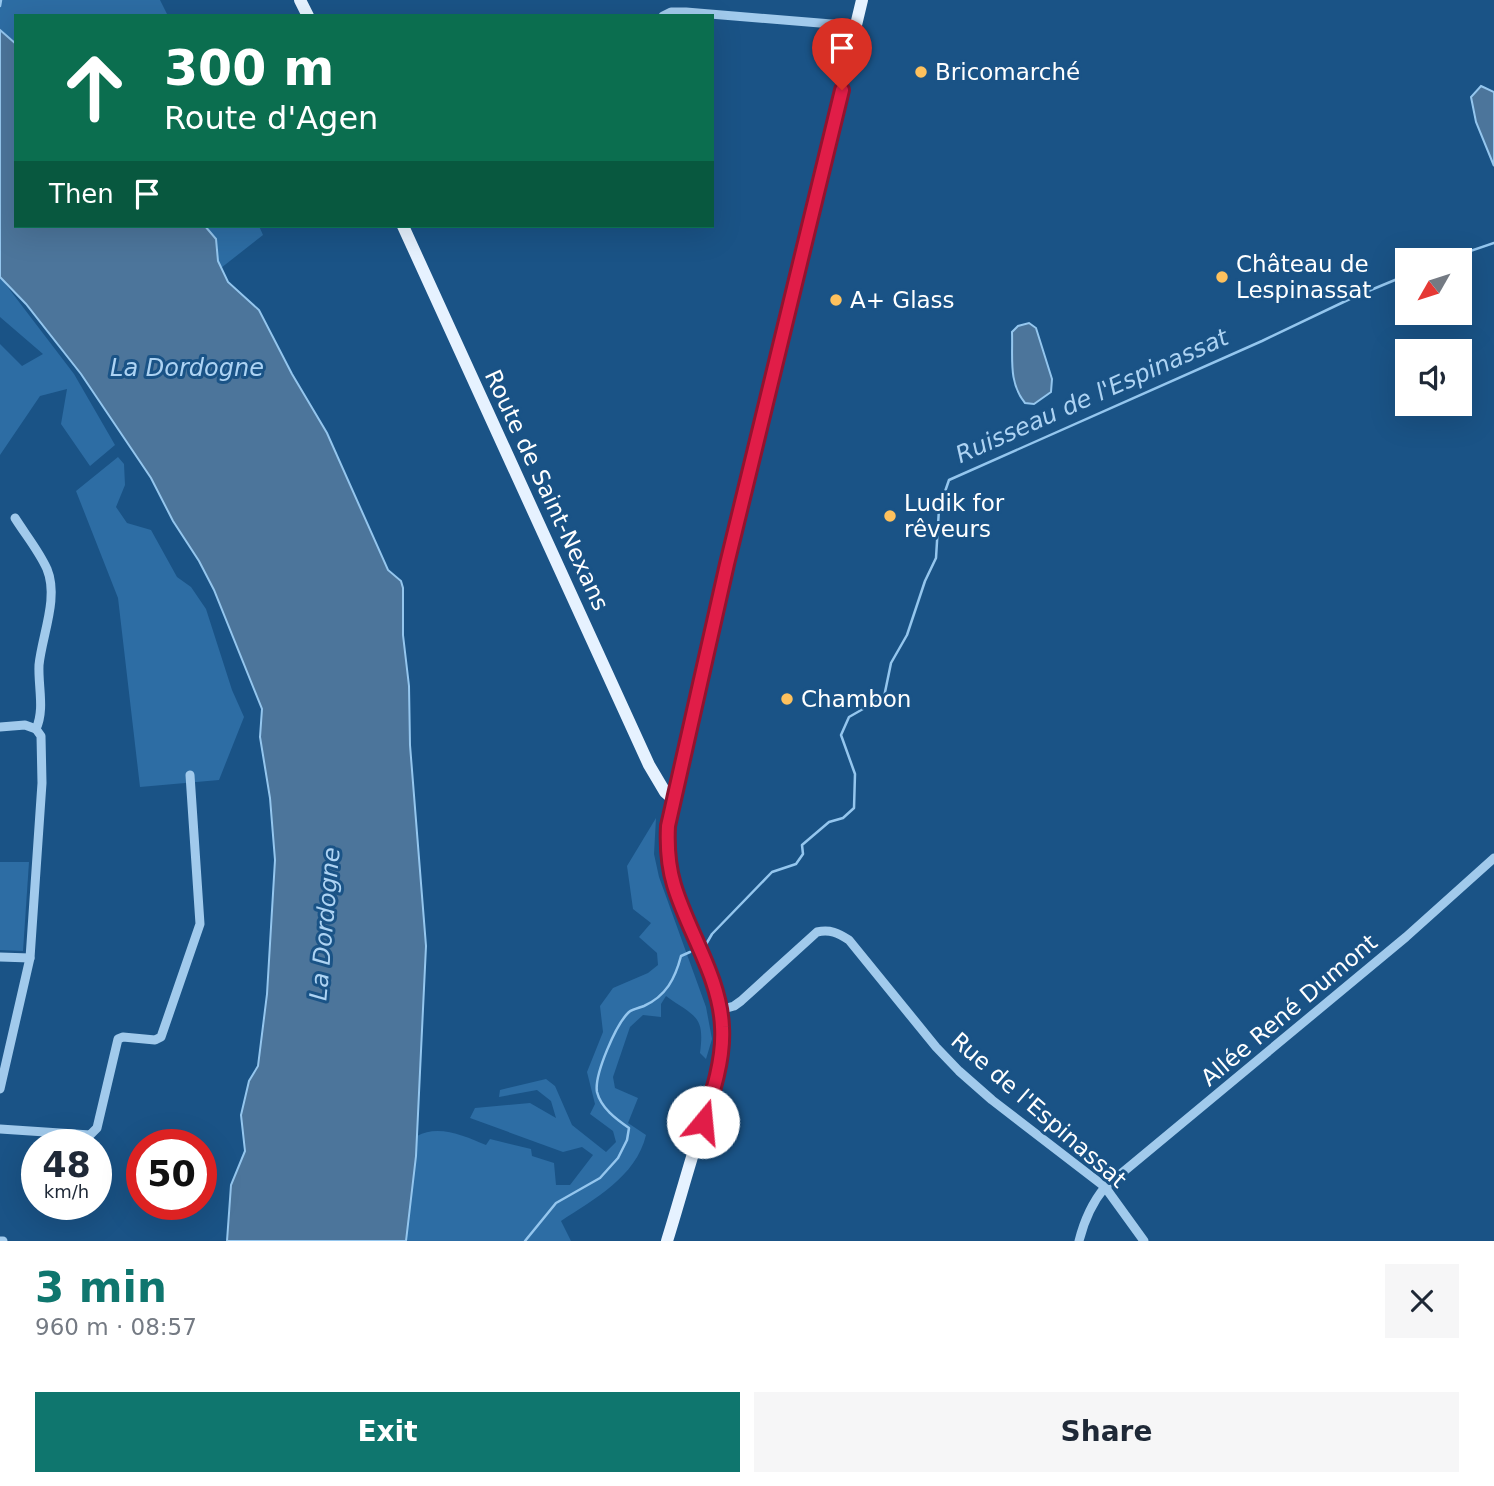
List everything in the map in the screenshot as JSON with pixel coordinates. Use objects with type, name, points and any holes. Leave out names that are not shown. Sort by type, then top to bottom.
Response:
[{"type":"main road","points":[[667,1241],[717,1073],[723,1029],[709,974],[674,886],[669,866],[668,826],[862,0]]},
{"type":"main road","name":"Route de Saint-Nexans","points":[[404,228],[657,775],[674,796]]},
{"type":"main road","points":[[657,775],[674,774],[681,766]]},
{"type":"street","points":[[667,14],[709,14]]},
{"type":"street","points":[[714,14],[856,26]]},
{"type":"street","points":[[15,518],[47,569],[51,588],[39,664],[41,718],[36,729]]},
{"type":"street","points":[[0,727],[25,726],[36,729],[41,736],[41,783],[30,958],[0,1089]]},
{"type":"street","points":[[0,1129],[90,1135],[97,1128],[118,1039],[123,1037],[155,1040],[161,1037],[200,923],[190,775]]},
{"type":"street","name":"Allée René Dumont","points":[[1079,1241],[1087,1214],[1105,1187],[1406,937],[1494,858]]},
{"type":"street","name":"Rue de l'Espinassat","points":[[720,1010],[741,1001],[817,932],[825,930],[838,933],[849,940],[936,1047],[959,1071],[992,1100],[1105,1187],[1144,1241]]},
{"type":"street","points":[[0,957],[30,958]]},
{"type":"shaded area","points":[[0,0],[160,0],[167,14],[14,14],[14,42],[0,30]]},
{"type":"shaded area","points":[[207,228],[260,228],[263,235],[221,268],[215,248],[216,239]]},
{"type":"shaded area","points":[[0,277],[74,374],[115,445],[90,466],[61,424],[67,389],[40,396],[0,455],[0,344],[22,366],[43,354],[0,317]]},
{"type":"shaded area","points":[[118,457],[124,464],[125,485],[116,507],[127,523],[151,530],[177,577],[191,587],[206,609],[232,690],[244,717],[219,780],[140,787],[118,598],[76,491]]},
{"type":"shaded area","points":[[656,818],[654,854],[659,877],[706,1007],[712,1039],[706,1059],[700,1053],[701,1031],[696,1018],[666,996],[661,1004],[661,1017],[643,1015],[630,1027],[613,1077],[615,1088],[638,1098],[628,1123],[646,1135],[641,1150],[623,1175],[600,1195],[561,1221],[571,1241],[400,1241],[417,1136],[443,1131],[486,1145],[490,1139],[531,1149],[532,1156],[554,1163],[556,1185],[570,1185],[593,1155],[582,1147],[563,1152],[470,1118],[475,1108],[530,1103],[556,1118],[551,1101],[537,1090],[499,1097],[500,1090],[546,1079],[555,1086],[572,1125],[606,1152],[616,1142],[613,1131],[590,1114],[595,1104],[587,1072],[603,1032],[600,1006],[613,988],[648,973],[658,965],[657,953],[639,937],[651,923],[633,909],[627,866]]},
{"type":"shaded area","points":[[0,862],[29,862],[23,951],[0,950]]},
{"type":"water","name":"La Dordogne","points":[[0,30],[14,42],[14,228],[207,228],[216,239],[218,261],[228,282],[259,310],[327,433],[388,570],[401,581],[403,635],[409,686],[410,745],[426,946],[416,1156],[406,1241],[227,1241],[231,1185],[245,1151],[241,1115],[249,1081],[258,1066],[267,994],[275,860],[270,798],[260,737],[262,709],[214,590],[151,478],[81,374],[26,304],[0,277]]},
{"type":"water","points":[[1481,86],[1494,92],[1494,166],[1476,122],[1471,97]]},
{"type":"water","points":[[1029,323],[1036,328],[1052,379],[1051,392],[1034,404],[1025,403],[1020,395],[1013,369],[1012,332],[1018,326]]},
{"type":"waterway","points":[[0,6],[1,0]]},
{"type":"waterway","name":"Ruisseau de l'Espinassat","points":[[1472,250],[1494,243]]},
{"type":"waterway","name":"Ruisseau de l'Espinassat","points":[[1366,292],[1395,280]]},
{"type":"waterway","name":"Ruisseau de l'Espinassat","points":[[705,946],[712,934],[772,872],[796,864],[803,854],[802,845],[829,822],[843,818],[854,808],[855,774],[841,735],[849,717],[884,697],[891,663],[907,635],[925,581],[936,558],[939,509],[949,480],[1262,341],[1352,298]]},
{"type":"waterway","name":"Ruisseau de l'Espinassat","points":[[525,1241],[556,1203],[600,1178],[618,1158],[627,1140],[629,1128],[610,1113],[599,1098],[597,1084],[602,1062],[624,1018],[629,1012],[652,1002],[664,992],[676,972],[681,956],[690,952]]},
{"type":"place","name":"Bricomarché","points":[[921,72]]},
{"type":"place","name":"Château de Lespinassat","points":[[1222,277]]},
{"type":"place","name":"A+ Glass","points":[[836,300]]},
{"type":"place","name":"Ludik for rêveurs","points":[[890,516]]},
{"type":"place","name":"Chambon","points":[[787,699]]},
{"type":"route","points":[[703,1122],[717,1073],[723,1029],[713,984],[674,886],[667,847],[668,826],[727,564],[842,90]]}]
